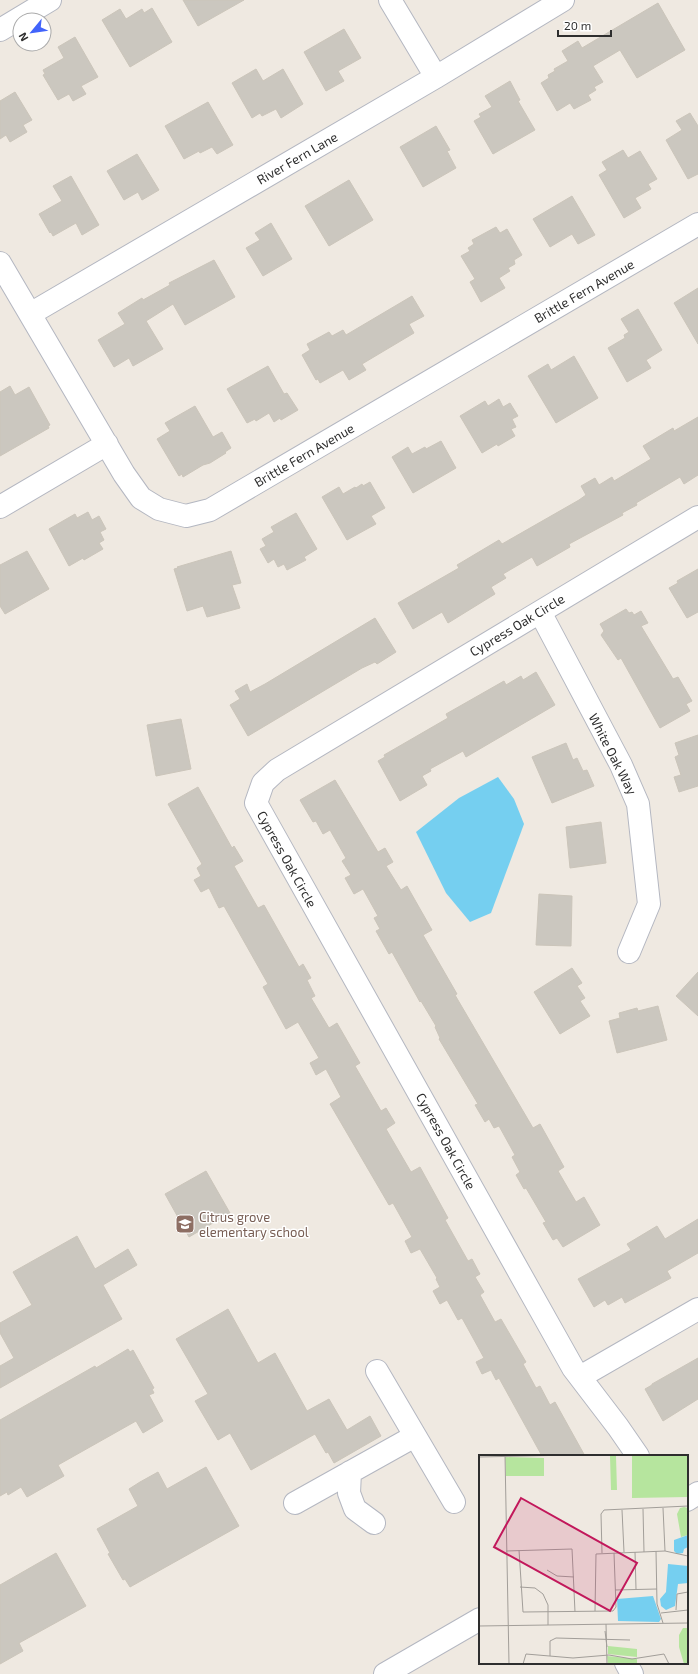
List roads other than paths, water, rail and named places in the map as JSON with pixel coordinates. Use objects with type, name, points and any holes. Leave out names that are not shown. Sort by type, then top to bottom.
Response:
[{"type":"street","points":[[0,30],[50,0]]},
{"type":"street","points":[[390,0],[436,77]]},
{"type":"street","name":"River Fern Lane","points":[[30,314],[436,77],[563,0]]},
{"type":"street","name":"Brittle Fern Avenue","points":[[0,263],[124,474],[142,498],[159,509],[186,516],[210,510],[698,224]]},
{"type":"street","points":[[0,507],[107,444]]},
{"type":"street","name":"Cypress Oak Circle","points":[[637,1455],[573,1368],[256,803],[263,783],[277,770],[698,517]]},
{"type":"street","name":"White Oak Way","points":[[540,612],[621,765],[638,804],[649,904],[629,952]]},
{"type":"street","points":[[580,1377],[698,1309]]},
{"type":"street","points":[[377,1371],[454,1502]]},
{"type":"street","points":[[295,1503],[415,1436]]},
{"type":"street","points":[[350,1472],[349,1493],[355,1509],[374,1523]]},
{"type":"street","points":[[688,1499],[698,1493]]},
{"type":"street","points":[[385,1674],[479,1620]]},
{"type":"street","points":[[627,1664],[632,1674]]},
{"type":"water","points":[[498,777],[514,799],[524,824],[491,913],[470,922],[446,893],[416,832],[459,798]]},
{"type":"place","name":"Citrus grove elementary school","points":[[185,1224]]}]
